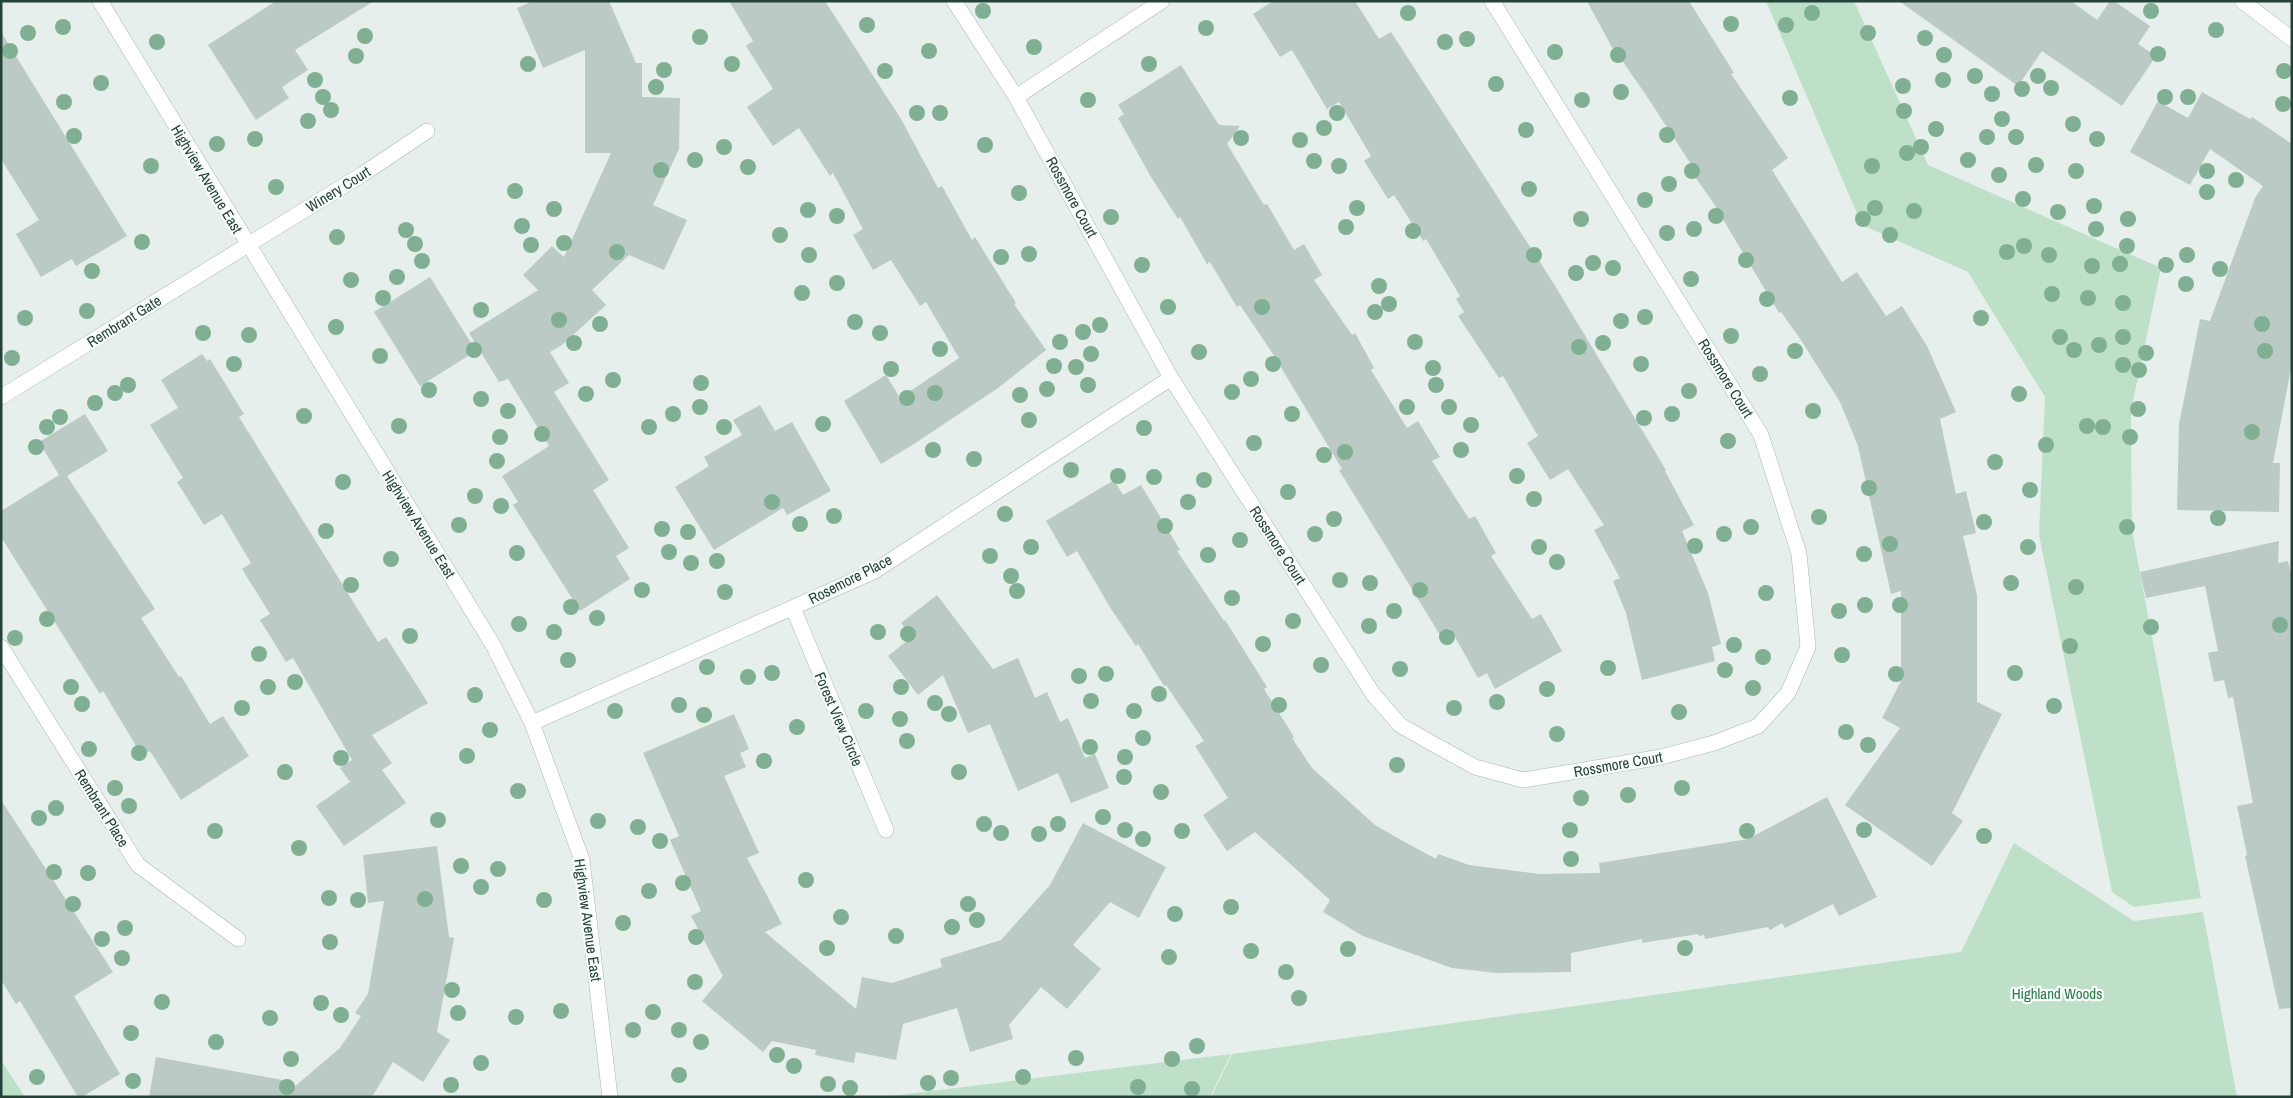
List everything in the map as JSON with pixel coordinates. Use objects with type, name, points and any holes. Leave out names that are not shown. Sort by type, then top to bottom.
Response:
[{"type":"street","name":"Highview Avenue East","points":[[100,1],[247,245],[493,645],[532,722],[582,860],[610,1097]]},
{"type":"street","name":"Rossmore Court","points":[[954,1],[1016,97],[1171,378],[1373,694],[1400,725],[1475,767],[1523,780],[1661,757],[1714,744],[1758,726],[1788,693],[1808,647],[1799,554],[1761,434],[1492,1]]},
{"type":"street","points":[[1016,97],[1162,1]]},
{"type":"street","points":[[2242,1],[2292,39]]},
{"type":"street","name":"Winery Court","points":[[247,245],[427,131]]},
{"type":"street","name":"Rembrant Gate","points":[[1,397],[247,245]]},
{"type":"street","name":"Rosemore Place","points":[[532,722],[873,572],[1171,378]]},
{"type":"street","name":"Forest View Circle","points":[[793,608],[886,830]]},
{"type":"street","name":"Rembrant Place","points":[[1,647],[138,865],[238,939]]},
{"type":"green space","points":[[1766,1],[1854,1],[1928,165],[2161,268],[2131,411],[2132,530],[2201,898],[2134,907],[2112,892],[2039,535],[2045,397],[1968,272],[1862,225]]},
{"type":"green space","name":"Highland Woods","points":[[2014,843],[2134,921],[2203,912],[2237,1097],[1211,1097],[1232,1054],[1961,952]]},
{"type":"green space","points":[[1231,1054],[1210,1097],[883,1097]]},
{"type":"green space","points":[[1,1060],[25,1097],[1,1097]]},
{"type":"building","points":[[276,1],[374,1],[295,50],[308,70],[282,87],[289,98],[256,120],[208,45]]},
{"type":"building","points":[[533,1],[609,1],[636,63],[642,63],[642,97],[680,98],[679,149],[653,205],[687,220],[664,270],[629,255],[592,290],[606,305],[562,345],[550,352],[569,383],[554,392],[609,480],[593,490],[629,548],[616,556],[630,579],[580,611],[513,505],[518,502],[502,476],[549,446],[508,379],[499,382],[469,333],[538,290],[523,275],[552,246],[564,257],[611,153],[585,153],[585,50],[543,68],[517,8]]},
{"type":"building","points":[[729,1],[825,1],[901,119],[938,188],[942,186],[972,240],[975,237],[1016,303],[1014,304],[1046,350],[998,388],[881,464],[844,401],[886,375],[900,398],[959,358],[926,302],[920,306],[891,260],[873,270],[853,235],[863,229],[833,173],[830,176],[799,128],[773,146],[747,107],[773,89],[746,46],[753,41]]},
{"type":"building","points":[[1273,1],[1355,1],[1379,39],[1391,32],[1554,284],[1666,470],[1694,525],[1682,531],[1708,593],[1721,644],[1712,647],[1715,661],[1642,680],[1626,613],[1613,581],[1620,578],[1594,530],[1604,525],[1568,469],[1550,480],[1527,443],[1538,436],[1503,376],[1499,378],[1458,316],[1464,312],[1456,299],[1460,296],[1426,239],[1423,241],[1394,195],[1388,199],[1364,161],[1371,156],[1339,102],[1327,109],[1292,50],[1280,57],[1253,14]]},
{"type":"building","points":[[1587,1],[1689,1],[1734,73],[1731,74],[1788,158],[1772,170],[1842,282],[1857,272],[1886,316],[1902,306],[1927,346],[1956,412],[1940,419],[1956,494],[1966,491],[1976,533],[1963,536],[1977,595],[1977,702],[2002,714],[1952,813],[1963,821],[1932,866],[1845,805],[1900,728],[1882,718],[1901,681],[1901,591],[1891,594],[1858,446],[1840,402],[1799,337],[1781,312],[1779,313],[1712,201],[1693,174],[1696,172],[1646,95],[1615,53]]},
{"type":"building","points":[[1899,1],[2071,1],[2097,20],[2110,1],[2114,1],[2150,26],[2138,44],[2156,56],[2122,106],[2042,51],[2018,86]]},
{"type":"building","points":[[1,32],[127,236],[76,266],[72,259],[41,277],[16,234],[39,220],[1,159]]},
{"type":"building","points":[[1181,65],[1219,125],[1240,126],[1227,144],[1264,205],[1267,204],[1294,250],[1304,244],[1322,275],[1314,280],[1352,335],[1355,333],[1374,368],[1371,370],[1407,428],[1418,421],[1440,457],[1432,461],[1469,519],[1475,516],[1496,553],[1491,556],[1532,619],[1541,614],[1562,651],[1495,689],[1487,673],[1478,678],[1450,628],[1440,635],[1339,470],[1342,469],[1273,354],[1240,305],[1237,307],[1210,262],[1207,264],[1180,217],[1178,219],[1151,177],[1118,118],[1124,114],[1118,105]]},
{"type":"building","points":[[2202,92],[2250,119],[2252,117],[2292,144],[2292,363],[2273,463],[2280,463],[2279,512],[2177,510],[2179,424],[2200,319],[2210,321],[2255,198],[2263,186],[2210,149],[2190,185],[2130,152],[2158,101],[2188,118]]},
{"type":"building","points":[[430,277],[476,351],[420,386],[374,312]]},
{"type":"building","points":[[202,354],[207,361],[210,359],[244,414],[239,417],[378,642],[386,637],[428,703],[372,735],[392,763],[382,770],[406,803],[344,846],[316,806],[350,782],[340,768],[352,760],[293,658],[286,662],[260,620],[270,614],[242,569],[251,563],[222,514],[204,525],[177,482],[183,478],[150,425],[178,408],[161,380]]},
{"type":"building","points":[[760,405],[775,431],[792,422],[831,491],[787,515],[783,508],[714,550],[675,487],[709,466],[704,457],[742,435],[733,420]]},
{"type":"building","points":[[85,414],[108,451],[67,476],[155,609],[141,618],[179,677],[181,676],[210,724],[223,716],[249,756],[181,800],[150,751],[142,756],[103,691],[100,694],[1,537],[1,511],[59,475],[39,442]]},
{"type":"building","points":[[1114,480],[1123,495],[1141,485],[1180,550],[1177,551],[1225,620],[1267,687],[1264,689],[1294,737],[1292,738],[1312,768],[1375,825],[1401,840],[1436,859],[1438,854],[1469,865],[1540,874],[1600,873],[1599,863],[1748,839],[1827,797],[1877,897],[1839,916],[1833,904],[1785,928],[1782,923],[1770,930],[1768,927],[1705,939],[1704,935],[1699,936],[1698,934],[1642,943],[1642,939],[1571,953],[1571,972],[1497,973],[1452,968],[1363,936],[1323,912],[1330,900],[1255,832],[1227,851],[1203,815],[1228,798],[1195,746],[1204,741],[1166,685],[1164,686],[1138,644],[1136,646],[1111,609],[1077,551],[1067,557],[1046,521]]},
{"type":"building","points":[[2279,541],[2278,563],[2288,561],[2292,578],[2292,1008],[2279,1009],[2245,856],[2247,855],[2237,806],[2253,803],[2233,697],[2228,698],[2224,680],[2214,682],[2208,653],[2218,651],[2205,586],[2146,598],[2140,572]]},
{"type":"building","points":[[937,595],[993,669],[1018,658],[1035,698],[1047,692],[1060,722],[1068,718],[1085,758],[1095,754],[1109,788],[1071,803],[1058,773],[1018,791],[990,724],[968,733],[943,675],[918,695],[888,656],[912,637],[901,623]]},
{"type":"building","points":[[734,714],[749,749],[740,753],[746,767],[724,776],[759,853],[747,858],[782,924],[765,932],[856,1009],[862,977],[892,983],[942,967],[940,959],[1001,940],[1050,885],[1083,823],[1166,867],[1139,918],[1110,902],[1073,945],[1101,969],[1067,1009],[1041,987],[1009,1025],[1013,1039],[970,1052],[957,1008],[903,1024],[896,1060],[856,1052],[854,1063],[815,1055],[816,1050],[772,1041],[763,1052],[702,1001],[723,976],[691,916],[701,911],[670,840],[679,836],[643,753]]},
{"type":"building","points":[[1,800],[113,972],[74,996],[120,1074],[82,1097],[78,1097],[20,1001],[16,1004],[1,980]]},
{"type":"building","points":[[437,846],[449,937],[454,938],[437,1032],[450,1040],[423,1082],[393,1062],[372,1097],[149,1097],[156,1057],[288,1081],[287,1093],[340,1048],[361,1016],[355,1013],[368,994],[384,901],[368,903],[363,855]]}]
